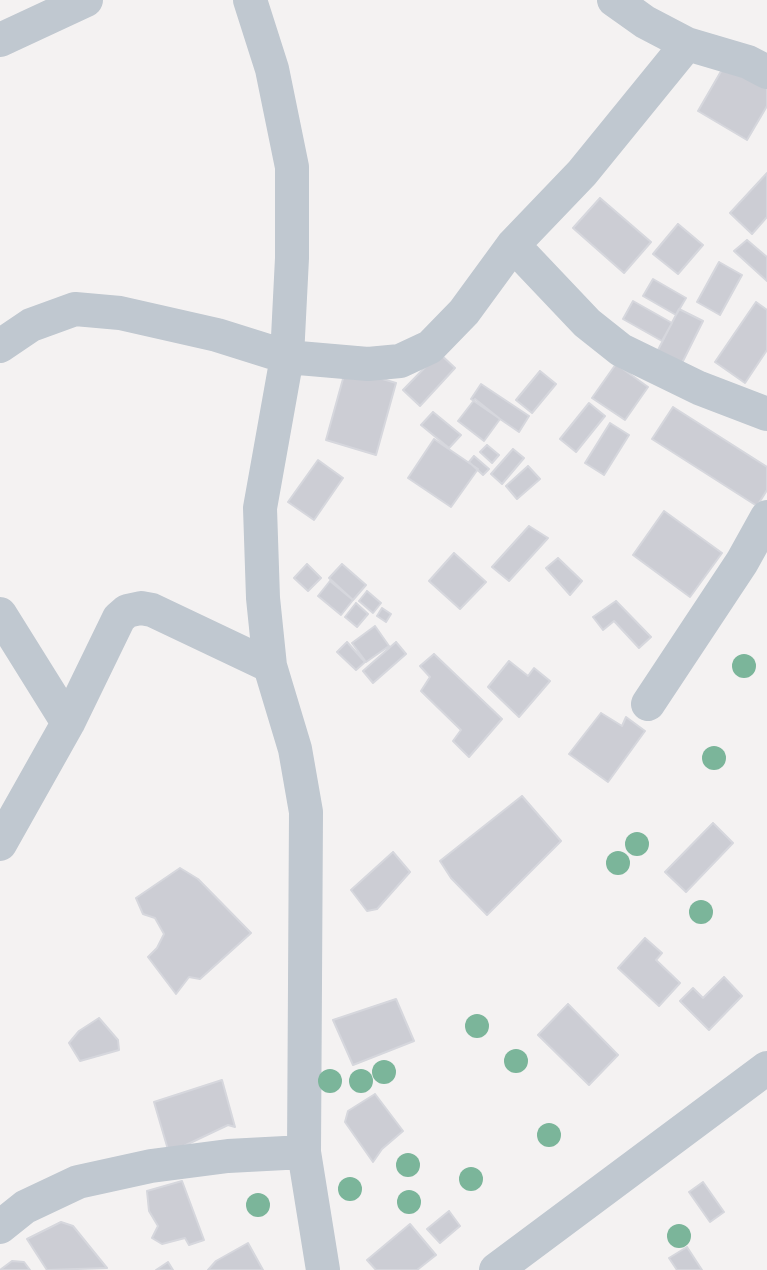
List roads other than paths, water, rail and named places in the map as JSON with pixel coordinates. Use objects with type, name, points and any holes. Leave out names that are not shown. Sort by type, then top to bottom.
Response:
[{"type":"street","points":[[0,40],[86,0]]},
{"type":"street","points":[[250,0],[272,69],[292,167],[287,357],[260,508],[263,598],[270,666],[295,749],[306,812],[304,1152],[323,1270]]},
{"type":"street","points":[[614,0],[645,22],[687,44],[748,62],[767,72]]},
{"type":"street","points":[[0,346],[31,325],[75,309],[120,313],[217,335],[287,357],[368,364],[400,361],[430,347],[464,312],[513,245],[582,173],[687,44]]},
{"type":"street","points":[[513,245],[587,323],[621,350],[699,388],[767,414]]},
{"type":"street","points":[[648,704],[742,562],[767,517]]},
{"type":"street","points":[[0,844],[68,723],[119,618],[127,611],[141,608],[152,610],[270,666]]},
{"type":"street","points":[[0,614],[68,723]]},
{"type":"street","points":[[496,1270],[767,1068]]},
{"type":"street","points":[[0,1227],[25,1207],[78,1182],[151,1166],[228,1156],[304,1152]]}]
